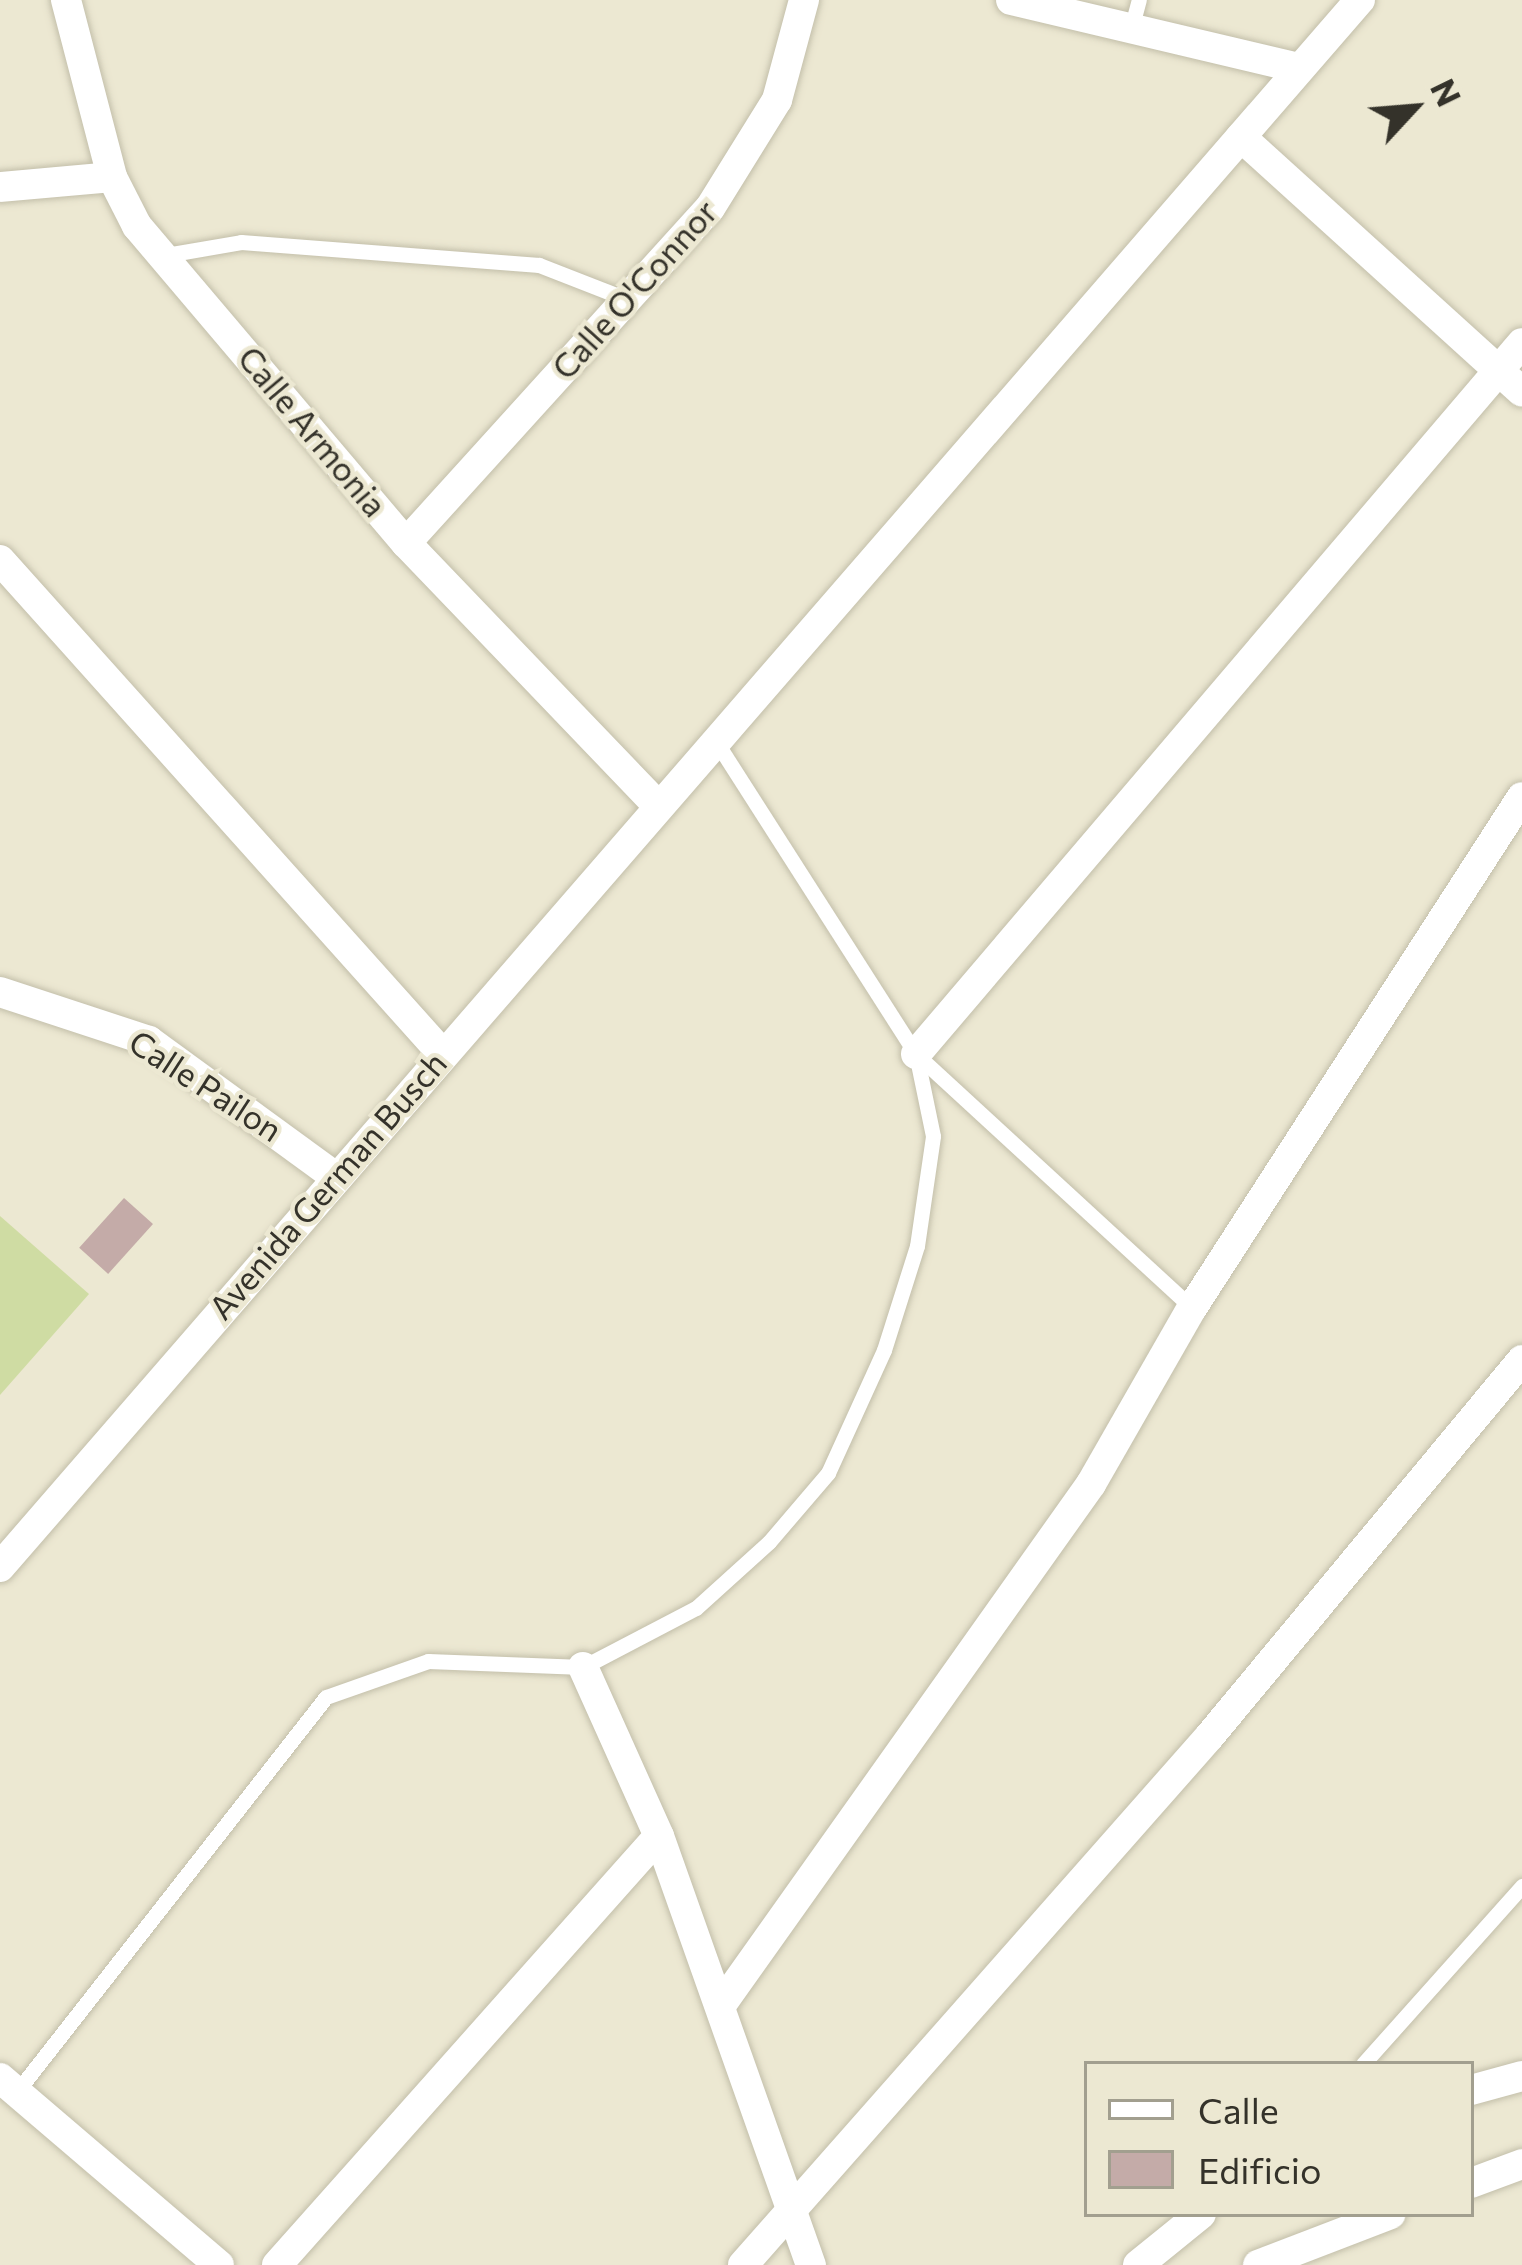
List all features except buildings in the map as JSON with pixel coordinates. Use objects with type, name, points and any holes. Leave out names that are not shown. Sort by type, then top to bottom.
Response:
[{"type":"street","name":"Calle Armonia","points":[[66,0],[112,177],[137,226],[406,543],[658,806]]},
{"type":"street","name":"Calle O'Connor","points":[[406,543],[626,298],[754,143],[803,0]]},
{"type":"street","points":[[1011,0],[1135,14],[1300,68]]},
{"type":"street","name":"Avenida German Busch","points":[[0,1567],[333,1175],[717,743],[1360,0]]},
{"type":"street","points":[[1241,136],[1522,392]]},
{"type":"street","points":[[0,187],[112,177]]},
{"type":"street","points":[[916,1054],[1522,343]]},
{"type":"street","points":[[0,560],[441,1052]]},
{"type":"street","points":[[721,2005],[880,1772],[992,1630],[1192,1308],[1522,797]]},
{"type":"street","name":"Calle Pailon","points":[[0,992],[149,1041],[333,1175]]},
{"type":"street","points":[[743,2265],[1209,1737],[1522,1360]]},
{"type":"street","points":[[583,1666],[659,1836],[721,2005],[786,2216],[811,2265]]},
{"type":"street","points":[[277,2265],[659,1836]]},
{"type":"street","points":[[1474,2089],[1522,2076]]},
{"type":"street","points":[[5,2095],[219,2265]]},
{"type":"street","points":[[1474,2182],[1522,2164]]},
{"type":"street","points":[[1138,2265],[1197,2217]]},
{"type":"street","points":[[1258,2265],[1383,2217]]},
{"type":"lane","points":[[166,255],[241,242],[539,265],[626,298]]},
{"type":"lane","points":[[717,743],[916,1054],[1192,1308]]},
{"type":"lane","points":[[5,2095],[326,1697],[428,1660],[583,1666],[696,1608],[828,1473],[884,1350],[916,1246],[933,1136],[916,1054]]},
{"type":"lane","points":[[1366,2061],[1522,1886]]},
{"type":"green space","points":[[0,1216],[89,1294],[0,1395]]}]
